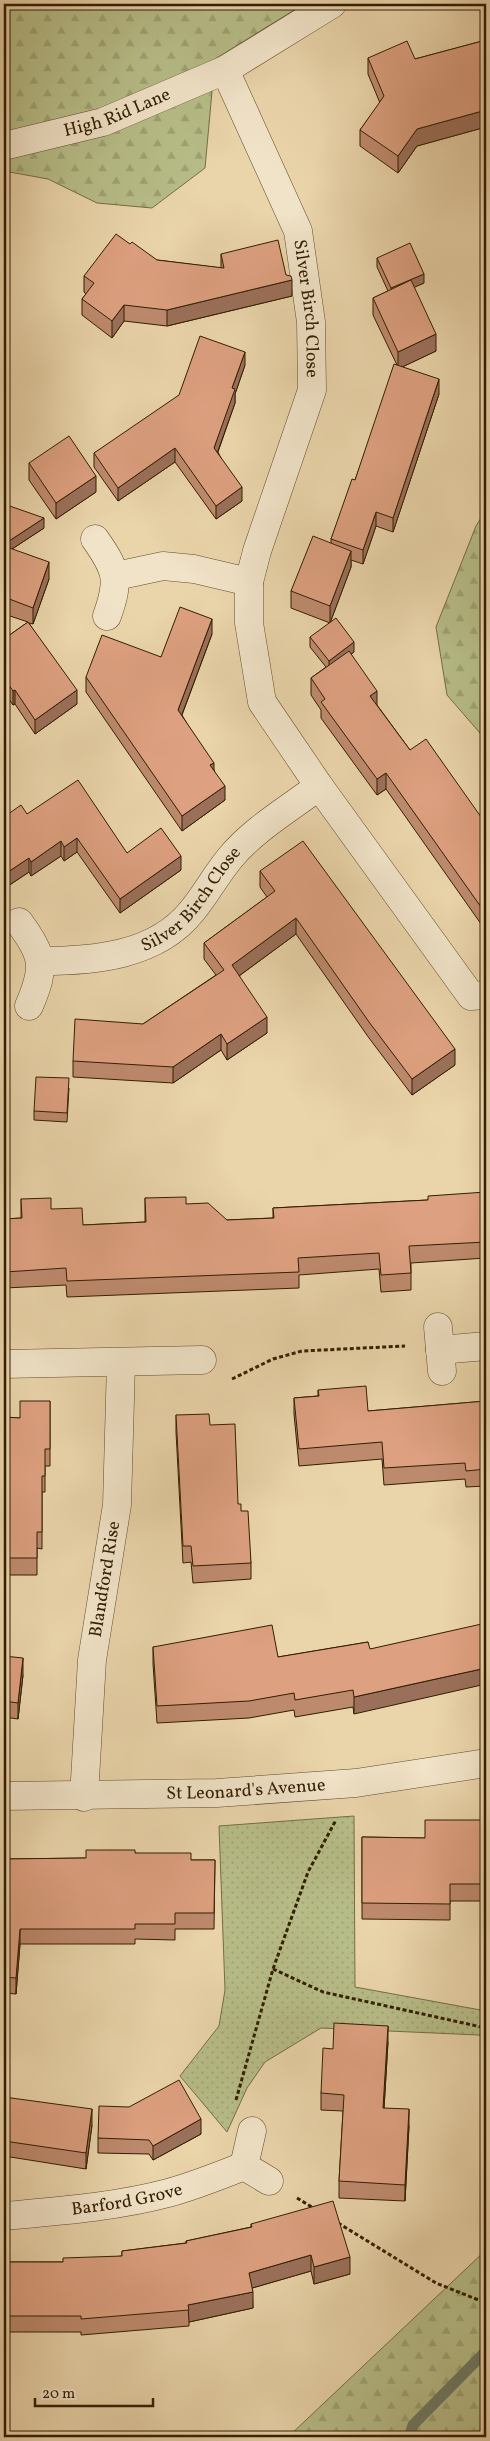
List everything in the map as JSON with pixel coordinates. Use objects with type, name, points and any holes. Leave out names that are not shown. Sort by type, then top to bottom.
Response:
[{"type":"street","name":"High Rid Lane","points":[[4,146],[103,122],[226,70],[332,4]]},
{"type":"street","name":"Silver Birch Close","points":[[226,70],[298,231],[311,322],[312,390],[257,551],[250,582],[248,623],[262,702],[319,786],[471,996],[486,995]]},
{"type":"street","points":[[95,539],[110,560],[116,576],[115,593],[107,616]]},
{"type":"street","points":[[116,576],[163,566],[194,570],[250,582]]},
{"type":"street","name":"Silver Birch Close","points":[[41,961],[104,958],[140,947],[173,930],[192,912],[230,858],[254,834],[319,786]]},
{"type":"street","points":[[19,922],[32,941],[41,961],[38,983],[29,1006]]},
{"type":"street","points":[[440,1349],[486,1346]]},
{"type":"street","points":[[4,1364],[202,1360]]},
{"type":"street","name":"Blandford Rise","points":[[84,1797],[92,1660],[117,1505],[121,1363]]},
{"type":"street","name":"St Leonard's Avenue","points":[[4,1796],[84,1797],[217,1793],[356,1783],[486,1763]]},
{"type":"street","points":[[252,2131],[244,2166],[269,2181]]},
{"type":"street","name":"Barford Grove","points":[[4,2216],[76,2210],[166,2193],[196,2185],[244,2166]]},
{"type":"path","points":[[202,1360],[223,1383],[274,1359],[302,1352],[411,1345],[440,1349]]},
{"type":"path","points":[[235,2103],[273,1969],[308,1872],[356,1783]]},
{"type":"path","points":[[273,1969],[323,1992],[486,2028]]},
{"type":"path","points":[[269,2181],[320,2212]]},
{"type":"path","points":[[337,2222],[436,2283],[486,2303]]},
{"type":"green space","points":[[4,4],[304,4],[215,59],[205,168],[152,208],[97,203],[48,179],[4,171]]},
{"type":"green space","points":[[486,510],[486,740],[447,695],[436,627],[476,526]]},
{"type":"green space","points":[[354,1816],[355,1987],[486,2011],[486,2039],[479,2035],[321,2028],[265,2062],[247,2088],[227,2132],[180,2076],[219,2026],[225,1990],[219,1826]]},
{"type":"green space","points":[[486,2250],[486,2426],[468,2437],[288,2437]]},
{"type":"building","points":[[486,40],[486,87],[484,88],[486,110],[417,129],[398,156],[360,130],[384,96],[368,58],[407,41],[415,59]]},
{"type":"building","points":[[116,234],[130,244],[132,242],[157,260],[224,268],[221,254],[278,240],[286,275],[291,276],[292,280],[167,310],[124,305],[112,321],[82,299],[94,283],[84,276]]},
{"type":"building","points":[[410,243],[424,274],[391,288],[377,258]]},
{"type":"building","points":[[411,280],[436,334],[398,352],[373,298]]},
{"type":"building","points":[[200,336],[245,352],[232,388],[235,389],[214,448],[242,487],[216,506],[175,448],[118,488],[94,453],[179,395]]},
{"type":"building","points":[[394,364],[439,379],[393,518],[376,512],[363,550],[331,539],[352,479],[355,480]]},
{"type":"building","points":[[69,436],[96,476],[56,503],[29,463]]},
{"type":"building","points":[[4,504],[44,518],[9,541],[4,539]]},
{"type":"building","points":[[313,536],[351,551],[330,606],[291,591]]},
{"type":"building","points":[[4,546],[49,562],[33,608],[4,597]]},
{"type":"building","points":[[180,607],[212,619],[178,710],[214,763],[210,765],[225,786],[182,816],[86,677],[102,635],[161,657]]},
{"type":"building","points":[[336,618],[354,642],[329,661],[310,637]]},
{"type":"building","points":[[28,622],[77,690],[35,720],[15,690],[13,691],[4,678],[4,639]]},
{"type":"building","points":[[349,651],[377,691],[370,696],[410,750],[426,739],[486,824],[486,914],[386,773],[377,779],[321,702],[325,699],[311,678]]},
{"type":"building","points":[[78,780],[127,853],[161,828],[181,856],[120,899],[77,838],[64,847],[61,841],[31,862],[29,858],[8,872],[4,866],[4,817],[21,805],[27,814]]},
{"type":"building","points":[[303,841],[455,1049],[412,1079],[369,1022],[296,918],[232,965],[267,1017],[227,1044],[221,1034],[173,1067],[73,1061],[75,1019],[143,1024],[224,970],[204,943],[275,891],[260,871]]},
{"type":"building","points":[[36,1077],[69,1078],[67,1113],[34,1111]]},
{"type":"building","points":[[486,1192],[486,1242],[409,1246],[411,1273],[381,1275],[379,1253],[298,1258],[299,1272],[67,1281],[66,1268],[5,1272],[4,1275],[4,1219],[22,1218],[21,1199],[51,1198],[51,1209],[82,1208],[83,1225],[146,1222],[145,1198],[186,1197],[186,1204],[208,1203],[227,1220],[274,1218],[273,1208],[428,1200],[428,1196]]},
{"type":"building","points":[[366,1386],[368,1411],[486,1401],[486,1469],[466,1471],[465,1463],[384,1468],[382,1442],[299,1449],[294,1398],[319,1396],[318,1390]]},
{"type":"building","points":[[20,1401],[50,1401],[50,1449],[45,1449],[45,1476],[42,1476],[42,1532],[37,1532],[37,1558],[4,1558],[4,1417],[20,1418]]},
{"type":"building","points":[[209,1414],[210,1425],[235,1424],[238,1504],[241,1504],[241,1511],[248,1511],[251,1563],[193,1566],[191,1546],[183,1546],[176,1415]]},
{"type":"building","points":[[486,1623],[486,1668],[354,1697],[353,1690],[295,1700],[294,1693],[249,1701],[157,1706],[153,1647],[272,1625],[278,1657],[368,1642],[370,1649]]},
{"type":"building","points":[[4,1656],[23,1658],[18,1703],[4,1701]]},
{"type":"building","points":[[425,1820],[486,1820],[486,1874],[481,1874],[481,1884],[450,1884],[450,1904],[362,1903],[362,1837],[425,1838]]},
{"type":"building","points":[[86,1850],[135,1850],[135,1853],[191,1853],[191,1860],[215,1860],[214,1913],[175,1913],[175,1924],[135,1924],[135,1929],[20,1929],[16,1978],[4,1977],[4,1859],[86,1858]]},
{"type":"building","points":[[334,2023],[388,2026],[383,2108],[409,2109],[405,2185],[339,2181],[344,2095],[321,2093],[323,2048],[333,2049]]},
{"type":"building","points":[[179,2080],[201,2119],[153,2146],[149,2140],[98,2138],[99,2106],[129,2107]]},
{"type":"building","points":[[4,2097],[92,2109],[86,2153],[4,2141]]},
{"type":"building","points":[[333,2201],[350,2257],[314,2267],[311,2255],[249,2273],[253,2292],[188,2305],[189,2310],[81,2319],[81,2316],[4,2316],[4,2262],[63,2262],[63,2258],[122,2256],[122,2251],[187,2243],[186,2241],[252,2227],[251,2224]]},
{"type":"waterway","points":[[409,2437],[413,2425],[486,2351]]}]
